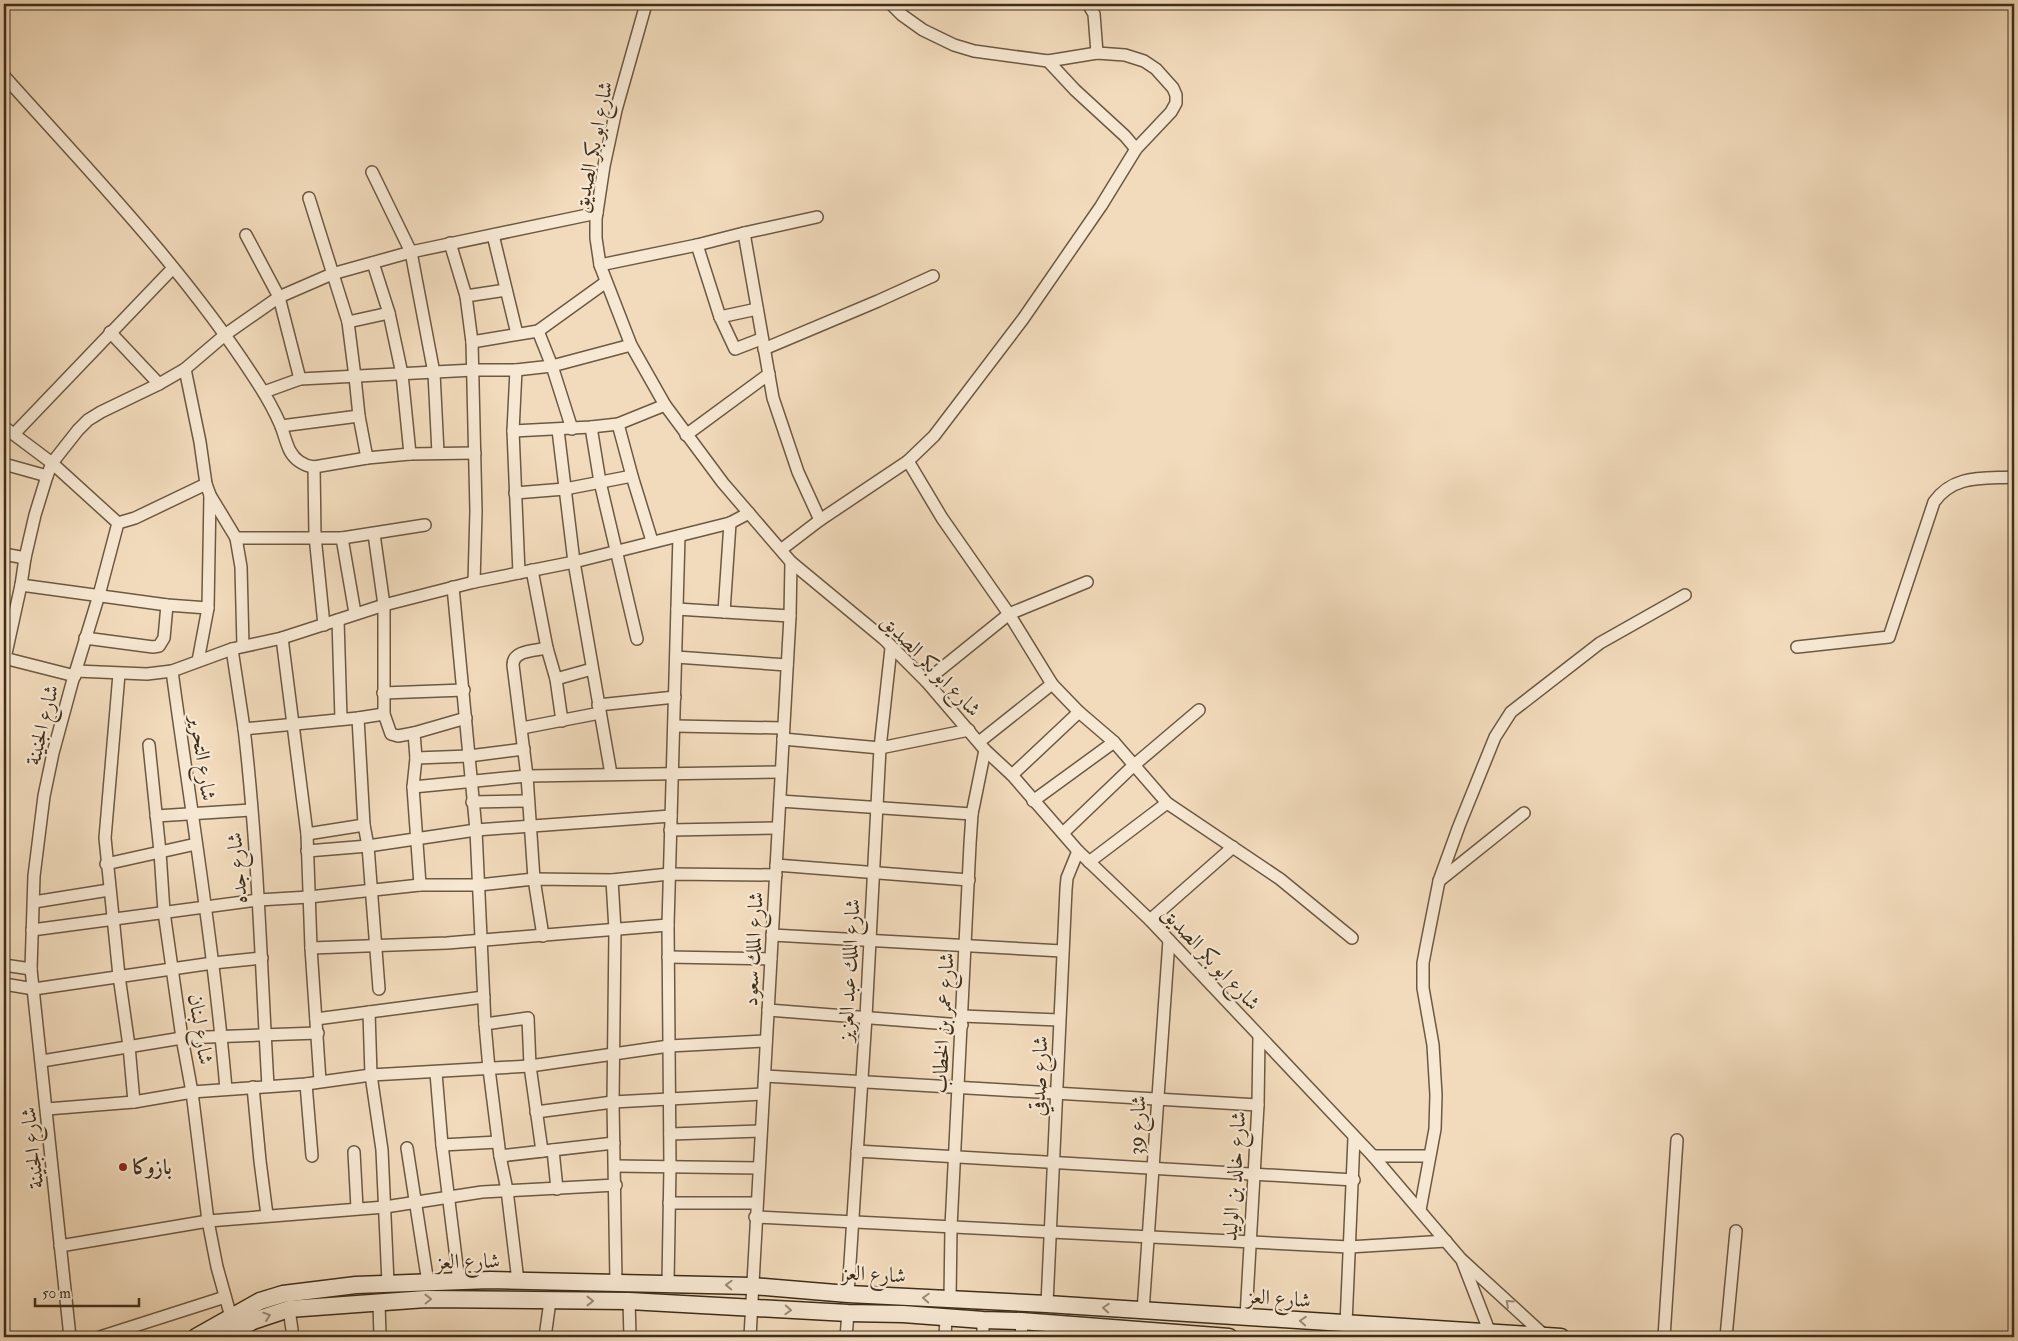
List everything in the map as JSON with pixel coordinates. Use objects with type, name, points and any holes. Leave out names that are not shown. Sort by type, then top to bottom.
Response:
[{"type":"main road","name":"شارع العز","points":[[232,1330],[260,1301],[283,1294],[314,1289],[388,1283],[518,1281],[752,1286],[848,1294],[1246,1317],[1491,1335],[1553,1337]]},
{"type":"main road","name":"شارع العز","points":[[196,1337],[232,1330],[289,1309],[426,1299],[629,1301],[1021,1321],[1057,1330],[1229,1337]]},
{"type":"street","name":"شارع ابو بكر الصديق","points":[[646,4],[616,110],[604,166],[597,213],[596,238],[600,265],[631,346],[664,405],[686,435],[791,562],[884,639],[926,681],[982,746],[1012,775],[1078,851],[1150,920],[1373,1156],[1461,1259],[1553,1337]]},
{"type":"street","points":[[782,549],[820,520],[908,461],[934,436],[1023,319],[1101,206],[1136,149],[1174,108],[1177,99],[1156,69],[1144,61],[1125,55],[1097,53],[1048,61],[974,51],[954,45],[923,30],[902,15],[891,4]]},
{"type":"street","points":[[1088,4],[1094,14],[1097,53]]},
{"type":"street","points":[[1048,61],[1136,149]]},
{"type":"street","points":[[4,76],[173,268],[226,334],[264,392],[281,426],[290,451],[302,463],[314,467],[367,458],[410,454],[475,454]]},
{"type":"street","points":[[372,172],[410,252],[434,373],[438,454]]},
{"type":"street","points":[[309,198],[348,322],[356,377],[359,416],[367,458]]},
{"type":"street","points":[[597,213],[410,252],[332,274],[279,297],[226,334],[185,369],[160,384],[88,420],[52,463],[47,476],[25,558],[21,585],[4,658],[75,674],[147,674],[172,670],[237,647],[282,638],[384,605],[474,582],[574,562],[615,550],[679,536],[730,523],[749,512]]},
{"type":"street","points":[[600,265],[817,217]]},
{"type":"street","points":[[744,233],[773,398],[785,439],[820,520]]},
{"type":"street","points":[[246,235],[279,297],[300,379]]},
{"type":"street","points":[[493,235],[517,334]]},
{"type":"street","points":[[450,244],[466,296],[474,370],[476,511],[474,582]]},
{"type":"street","points":[[697,245],[720,317],[734,349],[763,344],[878,302],[933,276]]},
{"type":"street","points":[[372,263],[389,313],[402,374],[410,454]]},
{"type":"street","points":[[14,434],[173,268]]},
{"type":"street","points":[[472,342],[538,331],[606,282]]},
{"type":"street","points":[[466,296],[506,290]]},
{"type":"street","points":[[720,317],[757,308]]},
{"type":"street","points":[[348,322],[389,313]]},
{"type":"street","points":[[538,331],[552,366],[572,428]]},
{"type":"street","points":[[110,332],[160,384]]},
{"type":"street","points":[[264,392],[300,379],[474,370],[516,370],[552,366],[631,346]]},
{"type":"street","points":[[185,369],[208,490],[208,608],[198,661]]},
{"type":"street","points":[[516,370],[513,431],[519,573]]},
{"type":"street","points":[[686,435],[769,374]]},
{"type":"street","points":[[513,431],[558,430],[618,424],[664,405]]},
{"type":"street","points":[[281,426],[359,416]]},
{"type":"street","points":[[618,424],[652,541]]},
{"type":"street","points":[[4,426],[52,463],[118,523],[208,490]]},
{"type":"street","points":[[591,427],[600,482],[637,639]]},
{"type":"street","points":[[558,430],[574,562],[611,774]]},
{"type":"street","points":[[908,461],[942,518],[1009,614],[1052,684],[1079,712],[1114,742],[1167,803],[1280,879],[1352,938]]},
{"type":"street","points":[[4,464],[47,476]]},
{"type":"street","points":[[314,467],[315,536],[324,625]]},
{"type":"street","points":[[515,494],[565,489],[632,476]]},
{"type":"street","points":[[1797,647],[1889,637],[1934,502],[1938,496],[1945,488],[1958,482],[2014,478]]},
{"type":"street","points":[[208,490],[236,538],[315,536],[342,538],[425,525]]},
{"type":"street","name":"شارع الجنينة","points":[[70,1337],[32,969],[32,930],[38,839],[53,753],[118,523]]},
{"type":"street","points":[[724,612],[730,523]]},
{"type":"street","points":[[374,534],[384,605],[384,714],[391,734],[398,736],[414,733],[466,718]]},
{"type":"street","points":[[668,1283],[670,1097],[668,925],[679,536]]},
{"type":"street","name":"شارع جده","points":[[236,538],[241,567],[237,647],[258,900],[268,1086]]},
{"type":"street","points":[[342,538],[355,613]]},
{"type":"street","points":[[4,554],[25,558]]},
{"type":"street","name":"شارع الملك سعود","points":[[750,1337],[755,1217],[790,616],[791,562]]},
{"type":"street","points":[[532,570],[547,648],[556,679],[562,721]]},
{"type":"street","points":[[926,681],[1009,614],[1087,582]]},
{"type":"street","points":[[21,585],[166,606],[208,608]]},
{"type":"street","points":[[453,588],[476,830],[485,1024],[489,1069],[518,1281]]},
{"type":"street","points":[[1420,1210],[1435,1129],[1436,1096],[1433,1045],[1425,1001],[1423,975],[1426,947],[1439,881],[1495,737],[1511,712],[1600,643],[1685,595]]},
{"type":"street","points":[[85,638],[152,647],[159,646],[164,638],[166,606]]},
{"type":"street","points":[[677,609],[790,616]]},
{"type":"street","points":[[338,620],[341,719]]},
{"type":"street","points":[[282,638],[306,834],[320,1081]]},
{"type":"street","points":[[543,936],[534,879],[527,801],[527,776],[513,661],[518,654],[547,648]]},
{"type":"street","name":"شارع الملك عبد العزيز","points":[[848,1294],[866,1017],[880,748],[891,648]]},
{"type":"street","points":[[676,657],[787,665]]},
{"type":"street","points":[[556,679],[592,669]]},
{"type":"street","name":"شارع التحرير","points":[[172,670],[191,814],[207,907],[226,1089]]},
{"type":"street","points":[[119,674],[105,838],[106,864],[129,1046],[134,1102]]},
{"type":"street","points":[[982,746],[1052,684]]},
{"type":"street","points":[[384,693],[464,690]]},
{"type":"street","points":[[522,728],[562,721],[599,709],[675,697]]},
{"type":"street","points":[[1063,833],[1133,766],[1199,710]]},
{"type":"street","points":[[1012,775],[1079,712]]},
{"type":"street","points":[[244,728],[384,714]]},
{"type":"street","points":[[358,718],[364,825],[368,846],[379,989]]},
{"type":"street","points":[[674,726],[783,734],[880,748],[969,730]]},
{"type":"street","points":[[414,733],[416,758],[413,787],[420,885]]},
{"type":"street","points":[[1033,801],[1114,742]]},
{"type":"street","name":"شارع لبنان","points":[[149,746],[164,912],[182,1038],[192,1092],[208,1220],[232,1330]]},
{"type":"street","name":"شارع عمر بن الخطاب","points":[[950,1299],[951,1227],[972,814],[982,746]]},
{"type":"street","points":[[416,758],[469,756],[524,748]]},
{"type":"street","points":[[413,787],[527,776],[781,772]]},
{"type":"street","points":[[472,802],[527,801]]},
{"type":"street","points":[[780,801],[972,814]]},
{"type":"street","points":[[1089,862],[1167,803]]},
{"type":"street","points":[[156,816],[251,810]]},
{"type":"street","points":[[1439,881],[1524,813]]},
{"type":"street","points":[[307,851],[368,846],[476,830],[671,816]]},
{"type":"street","points":[[306,834],[364,825]]},
{"type":"street","points":[[670,830],[778,828]]},
{"type":"street","points":[[106,864],[196,844]]},
{"type":"street","points":[[1150,920],[1233,847]]},
{"type":"street","name":"شارع صدقي","points":[[1047,1304],[1062,951],[1067,878],[1078,851]]},
{"type":"street","points":[[32,930],[258,900],[309,897],[420,885],[479,885],[534,879],[612,880],[669,874],[776,870],[873,873],[969,880]]},
{"type":"street","points":[[612,880],[615,930],[613,1102],[616,1185],[616,1282]]},
{"type":"street","points":[[34,902],[109,890]]},
{"type":"street","points":[[311,948],[482,940],[668,925]]},
{"type":"street","points":[[772,935],[1062,951]]},
{"type":"street","name":"شارع 39","points":[[1143,1311],[1169,940]]},
{"type":"street","points":[[668,957],[771,959]]},
{"type":"street","points":[[4,984],[34,990],[119,976],[262,958]]},
{"type":"street","points":[[4,965],[32,969]]},
{"type":"street","points":[[316,1020],[484,998]]},
{"type":"street","points":[[768,1010],[866,1017],[962,1020],[1059,1020]]},
{"type":"street","points":[[370,1012],[371,1075],[382,1150],[388,1283]]},
{"type":"street","points":[[485,1024],[528,1018],[530,1066],[536,1112],[557,1189]]},
{"type":"street","points":[[42,1061],[182,1038],[318,1034]]},
{"type":"street","name":"شارع خالد بن الوليد","points":[[1246,1317],[1258,1105],[1259,1037]]},
{"type":"street","points":[[47,1109],[134,1102],[192,1092],[306,1084],[371,1075],[436,1073],[530,1066],[669,1046],[766,1041]]},
{"type":"street","points":[[436,1073],[442,1145],[459,1282]]},
{"type":"street","points":[[764,1076],[1258,1105]]},
{"type":"street","points":[[306,1084],[312,1156]]},
{"type":"street","points":[[253,1087],[267,1215]]},
{"type":"street","points":[[536,1112],[670,1097],[763,1094]]},
{"type":"street","points":[[670,1134],[761,1131]]},
{"type":"street","points":[[1346,1324],[1354,1180],[1354,1138]]},
{"type":"street","points":[[1664,1337],[1676,1140]]},
{"type":"street","points":[[442,1145],[498,1142]]},
{"type":"street","points":[[500,1156],[614,1143]]},
{"type":"street","points":[[408,1148],[428,1283]]},
{"type":"street","points":[[856,1151],[1354,1180]]},
{"type":"street","points":[[354,1152],[357,1208]]},
{"type":"street","points":[[1373,1156],[1429,1156]]},
{"type":"street","points":[[615,1166],[759,1168]]},
{"type":"street","points":[[60,1246],[208,1220],[385,1207],[482,1192],[616,1185]]},
{"type":"street","points":[[669,1203],[756,1203]]},
{"type":"street","points":[[755,1217],[1349,1247],[1446,1241]]},
{"type":"street","points":[[1726,1337],[1736,1232]]},
{"type":"street","name":"شارع ابو بكر الصديق","points":[[1461,1259],[1491,1335]]},
{"type":"street","points":[[100,1337],[225,1297]]},
{"type":"street","points":[[545,1337],[550,1301]]},
{"type":"street","points":[[629,1301],[630,1337]]},
{"type":"street","points":[[379,1303],[380,1337]]},
{"type":"street","points":[[289,1309],[292,1337]]},
{"type":"street","points":[[846,1337],[848,1313]]},
{"type":"street","points":[[945,1337],[946,1318]]},
{"type":"street","points":[[983,1320],[983,1337]]},
{"type":"street","points":[[1021,1321],[1022,1337]]},
{"type":"place","name":"بازوكا","points":[[123,1167]]}]
